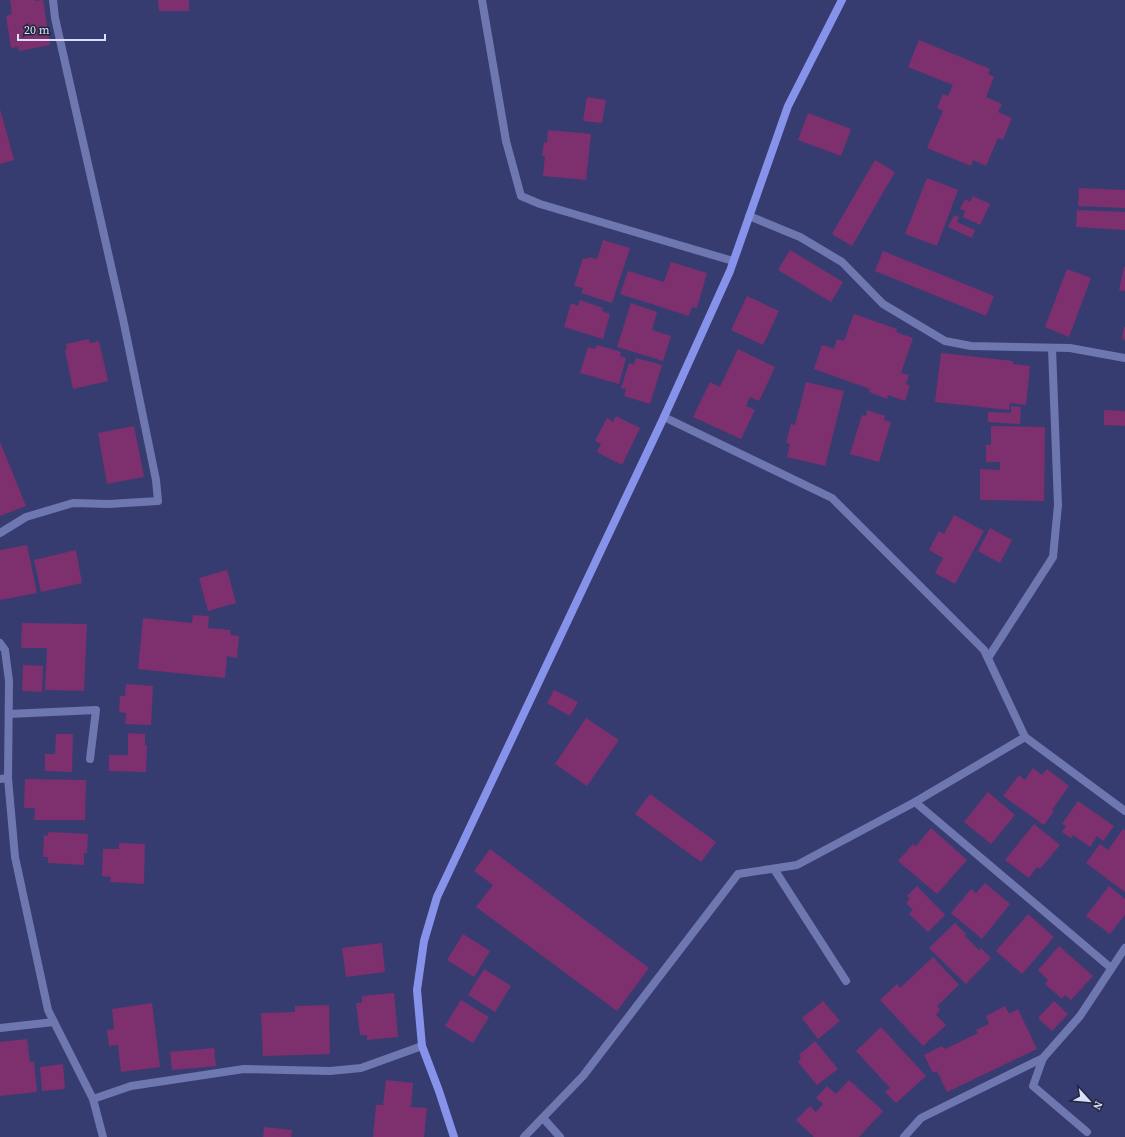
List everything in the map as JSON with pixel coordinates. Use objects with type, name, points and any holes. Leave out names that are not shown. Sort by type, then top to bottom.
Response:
[{"type":"street","points":[[0,533],[26,517],[72,503],[109,504],[158,501],[156,480],[123,319],[55,18],[53,0]]},
{"type":"street","points":[[482,0],[506,141],[521,196],[540,204],[733,261]]},
{"type":"street","points":[[454,1137],[422,1046],[417,990],[424,941],[437,897],[664,417],[733,261],[788,106],[842,0]]},
{"type":"street","points":[[749,216],[800,238],[842,262],[883,304],[945,340],[971,346],[1070,348],[1125,358]]},
{"type":"street","points":[[988,658],[1052,557],[1058,505],[1052,348]]},
{"type":"street","points":[[664,417],[832,498],[984,650],[1026,737],[1125,811]]},
{"type":"street","points":[[0,643],[5,650],[9,681],[4,779],[15,857],[48,1010],[93,1099],[102,1137]]},
{"type":"street","points":[[8,714],[96,710],[90,759]]},
{"type":"street","points":[[524,1137],[583,1076],[738,874],[798,865],[915,802],[1026,737]]},
{"type":"street","points":[[915,802],[1111,968]]},
{"type":"street","points":[[774,869],[846,981]]},
{"type":"street","points":[[904,1137],[921,1118],[1043,1058],[1080,1016],[1125,948]]},
{"type":"street","points":[[0,1028],[54,1022]]},
{"type":"street","points":[[93,1099],[132,1086],[244,1069],[330,1072],[361,1068],[422,1046]]},
{"type":"street","points":[[1043,1058],[1034,1086],[1087,1132]]},
{"type":"street","points":[[543,1118],[560,1137]]},
{"type":"building","points":[[10,0],[43,0],[50,45],[19,51],[18,47],[11,48],[6,16],[12,14]]},
{"type":"building","points":[[158,0],[189,0],[189,11],[159,11]]},
{"type":"building","points":[[919,40],[990,69],[988,74],[994,77],[986,97],[1002,104],[998,112],[1012,118],[1003,140],[998,138],[986,166],[973,160],[971,166],[927,148],[943,111],[937,108],[943,94],[948,96],[953,85],[908,67]]},
{"type":"building","points":[[587,97],[606,100],[602,123],[583,121]]},
{"type":"building","points":[[0,109],[14,160],[0,164]]},
{"type":"building","points":[[808,113],[851,129],[841,156],[798,140]]},
{"type":"building","points":[[548,130],[591,134],[586,180],[543,176],[545,156],[542,156],[544,142],[547,143]]},
{"type":"building","points":[[875,160],[895,172],[852,246],[832,234]]},
{"type":"building","points":[[927,178],[958,190],[937,246],[905,234]]},
{"type":"building","points":[[1079,188],[1125,190],[1125,208],[1078,206]]},
{"type":"building","points":[[973,196],[990,204],[980,225],[963,217],[965,211],[960,209],[965,199],[970,202]]},
{"type":"building","points":[[1077,210],[1125,212],[1125,230],[1076,227]]},
{"type":"building","points":[[954,215],[959,217],[957,222],[975,230],[972,238],[948,227]]},
{"type":"building","points":[[603,240],[630,248],[612,303],[581,293],[583,288],[574,286],[583,258],[588,259],[589,257],[597,259]]},
{"type":"building","points":[[790,250],[843,282],[831,302],[778,270]]},
{"type":"building","points":[[883,251],[994,296],[986,316],[875,271]]},
{"type":"building","points":[[671,262],[707,273],[697,308],[692,307],[689,316],[620,294],[628,271],[664,282]]},
{"type":"building","points":[[1125,267],[1125,291],[1119,290]]},
{"type":"building","points":[[1067,269],[1091,278],[1069,337],[1045,327]]},
{"type":"building","points":[[747,296],[779,311],[763,345],[731,330]]},
{"type":"building","points":[[580,300],[603,308],[602,311],[610,314],[603,339],[564,327],[571,303],[578,306]]},
{"type":"building","points":[[631,303],[657,312],[652,330],[671,336],[663,361],[617,347]]},
{"type":"building","points":[[854,314],[897,329],[896,332],[913,338],[901,373],[909,375],[906,384],[910,386],[905,401],[888,395],[887,399],[869,392],[870,389],[814,369],[822,345],[834,349],[837,339],[844,341]]},
{"type":"building","points":[[1125,327],[1125,340],[1122,339]]},
{"type":"building","points":[[89,339],[90,343],[99,341],[108,381],[73,389],[65,350],[67,349],[66,344]]},
{"type":"building","points":[[597,345],[621,352],[620,356],[626,358],[619,384],[580,373],[588,347],[595,349]]},
{"type":"building","points":[[738,349],[775,367],[759,401],[750,397],[746,406],[755,410],[741,439],[693,417],[710,382],[720,387]]},
{"type":"building","points":[[941,353],[1013,361],[1013,364],[1030,366],[1026,405],[1010,403],[1009,410],[935,402]]},
{"type":"building","points":[[636,358],[662,365],[650,404],[624,396],[626,389],[621,388],[629,363],[634,365]]},
{"type":"building","points":[[806,382],[844,391],[825,466],[787,457],[790,444],[786,443],[791,424],[795,425]]},
{"type":"building","points":[[1011,406],[1021,407],[1020,424],[988,422],[988,412],[1011,413]]},
{"type":"building","points":[[867,410],[885,416],[884,420],[891,422],[879,462],[850,454],[862,415],[866,416]]},
{"type":"building","points":[[1104,410],[1125,411],[1125,426],[1104,425]]},
{"type":"building","points":[[616,416],[640,428],[622,465],[597,452],[601,444],[595,441],[607,418],[613,422]]},
{"type":"building","points":[[134,426],[144,477],[107,484],[98,433]]},
{"type":"building","points":[[991,426],[1045,427],[1044,501],[980,500],[980,469],[1000,470],[1000,462],[986,462],[986,445],[991,445]]},
{"type":"building","points":[[0,442],[26,506],[0,516]]},
{"type":"building","points":[[954,515],[984,531],[955,584],[935,573],[943,558],[929,550],[939,531],[944,534]]},
{"type":"building","points":[[990,528],[1012,540],[1000,563],[978,551]]},
{"type":"building","points":[[27,545],[37,593],[0,600],[0,550]]},
{"type":"building","points":[[76,550],[82,583],[41,592],[34,560]]},
{"type":"building","points":[[227,570],[236,603],[208,611],[199,578]]},
{"type":"building","points":[[193,615],[209,616],[208,628],[231,630],[230,635],[239,636],[237,658],[227,656],[225,678],[138,669],[143,618],[192,623]]},
{"type":"building","points":[[22,623],[87,624],[84,691],[45,690],[47,648],[21,648]]},
{"type":"building","points":[[23,665],[43,666],[42,692],[22,691]]},
{"type":"building","points":[[126,684],[153,686],[151,725],[125,724],[126,713],[119,712],[120,696],[125,696]]},
{"type":"building","points":[[554,690],[578,702],[570,716],[547,703]]},
{"type":"building","points":[[586,718],[619,740],[587,786],[555,764]]},
{"type":"building","points":[[128,733],[145,734],[145,745],[147,745],[146,772],[109,771],[109,755],[128,755]]},
{"type":"building","points":[[56,734],[73,734],[72,772],[45,771],[45,754],[55,754]]},
{"type":"building","points":[[1033,768],[1042,775],[1047,769],[1069,786],[1052,810],[1054,811],[1044,825],[1003,796],[1019,775],[1025,780]]},
{"type":"building","points":[[25,779],[86,780],[85,820],[34,820],[35,808],[24,808]]},
{"type":"building","points":[[988,792],[1015,815],[991,844],[964,822]]},
{"type":"building","points":[[650,794],[716,842],[701,862],[635,814]]},
{"type":"building","points":[[1078,801],[1114,826],[1103,841],[1097,836],[1090,847],[1073,835],[1071,838],[1062,832],[1066,826],[1062,824]]},
{"type":"building","points":[[1034,824],[1060,845],[1040,869],[1037,867],[1029,878],[1005,860]]},
{"type":"building","points":[[931,828],[967,860],[937,894],[898,861],[913,844],[916,846]]},
{"type":"building","points":[[1123,829],[1125,830],[1125,892],[1086,863],[1100,844],[1108,850]]},
{"type":"building","points":[[48,832],[88,834],[87,853],[84,853],[84,865],[48,863],[48,857],[43,857],[44,835],[48,836]]},
{"type":"building","points":[[119,843],[145,844],[144,884],[110,882],[111,877],[102,876],[103,849],[119,849]]},
{"type":"building","points":[[490,849],[649,968],[617,1011],[476,907],[493,885],[474,871]]},
{"type":"building","points":[[985,883],[1010,904],[982,939],[951,913],[971,889],[976,893]]},
{"type":"building","points":[[917,886],[945,915],[928,932],[909,914],[913,910],[906,903],[910,899],[907,896]]},
{"type":"building","points":[[1109,886],[1125,899],[1125,915],[1110,934],[1086,916]]},
{"type":"building","points":[[1028,914],[1054,937],[1022,974],[996,951]]},
{"type":"building","points":[[955,923],[979,950],[981,948],[991,958],[966,984],[929,948]]},
{"type":"building","points":[[463,934],[490,951],[474,977],[447,960]]},
{"type":"building","points":[[382,943],[385,972],[346,977],[342,948]]},
{"type":"building","points":[[1059,946],[1093,976],[1071,1000],[1065,995],[1062,999],[1045,984],[1048,980],[1038,970]]},
{"type":"building","points":[[933,957],[959,985],[937,1006],[940,1010],[936,1015],[946,1025],[923,1046],[880,1000],[897,984],[900,988]]},
{"type":"building","points":[[484,969],[511,986],[495,1012],[468,995]]},
{"type":"building","points":[[394,993],[398,1037],[367,1040],[367,1035],[360,1035],[356,1003],[362,1003],[362,996]]},
{"type":"building","points":[[461,1000],[489,1017],[473,1043],[445,1026]]},
{"type":"building","points":[[823,1001],[840,1021],[818,1039],[802,1018]]},
{"type":"building","points":[[1054,1001],[1068,1014],[1052,1031],[1038,1018]]},
{"type":"building","points":[[152,1003],[160,1067],[121,1072],[118,1045],[109,1046],[107,1030],[114,1029],[112,1009]]},
{"type":"building","points":[[329,1005],[330,1054],[263,1056],[261,1013],[295,1012],[295,1006]]},
{"type":"building","points":[[1005,1006],[1009,1014],[1018,1009],[1037,1049],[947,1092],[937,1071],[933,1073],[924,1055],[942,1046],[945,1049],[978,1033],[976,1030],[989,1024],[986,1016]]},
{"type":"building","points":[[881,1027],[926,1076],[896,1103],[885,1092],[890,1088],[856,1051]]},
{"type":"building","points":[[27,1039],[30,1062],[34,1062],[37,1092],[0,1096],[0,1042]]},
{"type":"building","points":[[815,1041],[838,1069],[817,1085],[798,1062],[801,1058],[799,1055]]},
{"type":"building","points":[[214,1048],[216,1066],[172,1070],[170,1052]]},
{"type":"building","points":[[63,1064],[65,1089],[42,1091],[40,1067]]},
{"type":"building","points":[[386,1080],[413,1083],[411,1107],[427,1108],[424,1137],[373,1137],[376,1105],[383,1105]]},
{"type":"building","points":[[849,1080],[883,1111],[859,1137],[814,1137],[796,1120],[810,1106],[816,1112],[823,1104],[816,1098],[827,1086],[836,1094]]},
{"type":"building","points":[[264,1127],[292,1130],[291,1137],[263,1137]]}]
